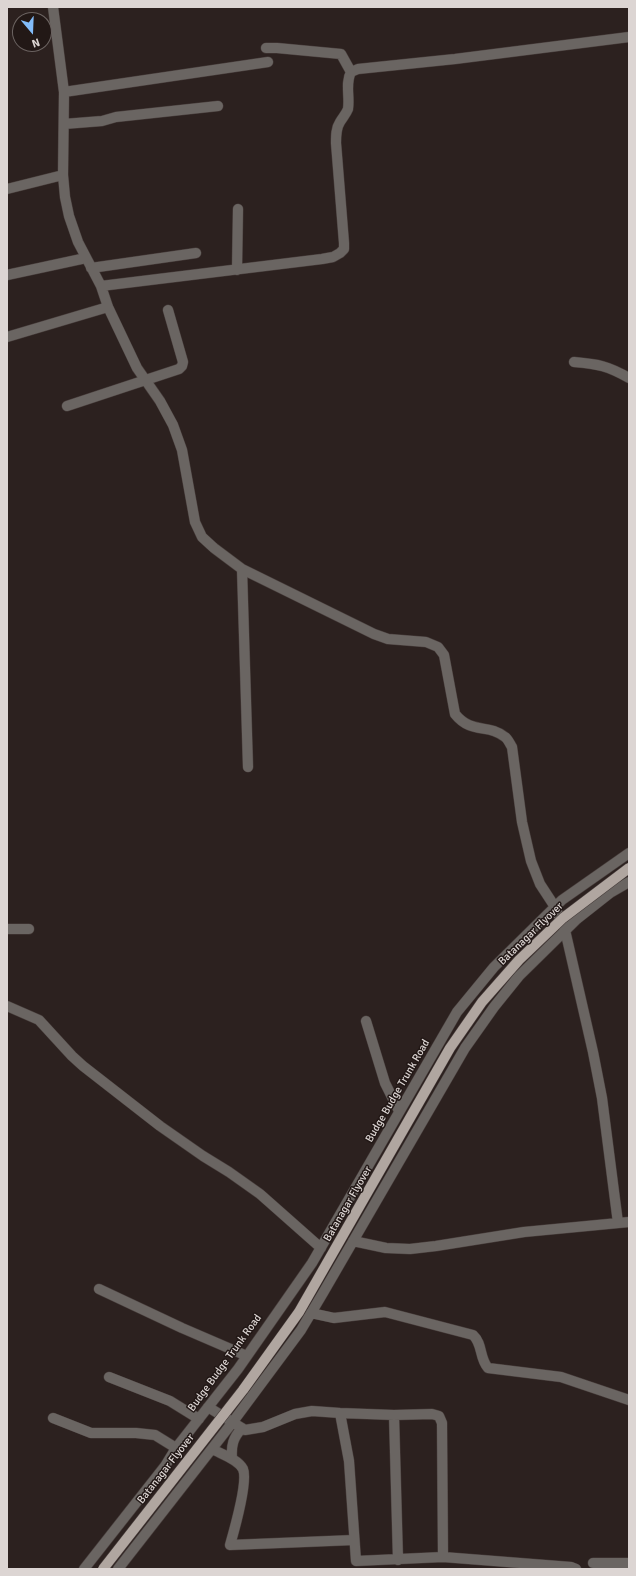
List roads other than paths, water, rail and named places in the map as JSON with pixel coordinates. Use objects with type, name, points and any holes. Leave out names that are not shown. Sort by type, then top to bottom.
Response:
[{"type":"main road","name":"Batanagar Flyover","points":[[103,1569],[243,1390],[299,1312],[450,1048],[482,1002],[518,960],[563,918],[629,868]]},
{"type":"street","points":[[53,7],[64,92],[63,175],[65,197],[69,216],[78,242],[101,286],[108,307],[137,368],[160,400],[173,425],[182,450],[195,522],[202,536],[214,548],[242,569],[374,634],[388,639],[426,642],[438,647],[444,655],[456,714],[462,722],[471,727],[496,732],[507,737],[512,747],[522,822],[531,861],[540,884],[555,907],[565,930],[593,1052],[602,1098],[618,1223]]},
{"type":"street","points":[[101,286],[322,259],[333,257],[340,253],[344,249],[336,131],[348,109],[349,77],[351,72],[358,69],[454,59],[629,37]]},
{"type":"street","points":[[266,48],[341,54],[351,72]]},
{"type":"street","points":[[64,92],[268,62]]},
{"type":"street","points":[[64,124],[102,121],[116,116],[218,106]]},
{"type":"street","points":[[7,189],[63,175]]},
{"type":"street","points":[[237,270],[238,209]]},
{"type":"street","points":[[91,268],[196,253]]},
{"type":"street","points":[[7,275],[86,258]]},
{"type":"street","points":[[7,336],[108,307]]},
{"type":"street","points":[[67,406],[179,369],[183,362],[168,310]]},
{"type":"street","points":[[574,362],[596,364],[612,368],[629,378]]},
{"type":"street","points":[[242,569],[248,767]]},
{"type":"street","name":"Budge Budge Trunk Road","points":[[84,1569],[166,1466],[176,1448],[248,1356],[312,1263],[457,1012],[494,967],[555,907],[592,878],[629,853]]},
{"type":"street","points":[[118,1569],[212,1450],[301,1330],[464,1048],[519,976],[565,930],[610,893],[629,882]]},
{"type":"street","points":[[7,929],[29,929]]},
{"type":"street","points":[[7,1006],[39,1020],[83,1066],[160,1126],[203,1156],[230,1172],[260,1194],[321,1248]]},
{"type":"street","points":[[366,1021],[385,1083],[399,1111]]},
{"type":"street","points":[[353,1240],[386,1248],[410,1249],[524,1232],[629,1222]]},
{"type":"street","points":[[99,1289],[155,1316],[248,1356]]},
{"type":"street","points":[[311,1313],[334,1318],[385,1312],[473,1335],[478,1339],[482,1359],[488,1368],[561,1377],[629,1400]]},
{"type":"street","points":[[109,1377],[170,1401],[199,1419]]},
{"type":"street","points":[[208,1407],[245,1430],[254,1429],[295,1414],[312,1411],[340,1414],[432,1414],[439,1416],[442,1422],[443,1557]]},
{"type":"street","points":[[340,1414],[349,1461],[356,1565],[443,1557],[571,1567],[576,1569]]},
{"type":"street","points":[[394,1415],[398,1560]]},
{"type":"street","points":[[53,1418],[90,1433],[136,1433],[155,1435],[176,1448]]},
{"type":"street","points":[[232,1459],[232,1443],[234,1436],[242,1428]]},
{"type":"street","points":[[212,1450],[232,1459],[242,1468],[244,1475],[238,1515],[230,1545],[354,1540]]},
{"type":"street","points":[[593,1563],[629,1563]]}]
